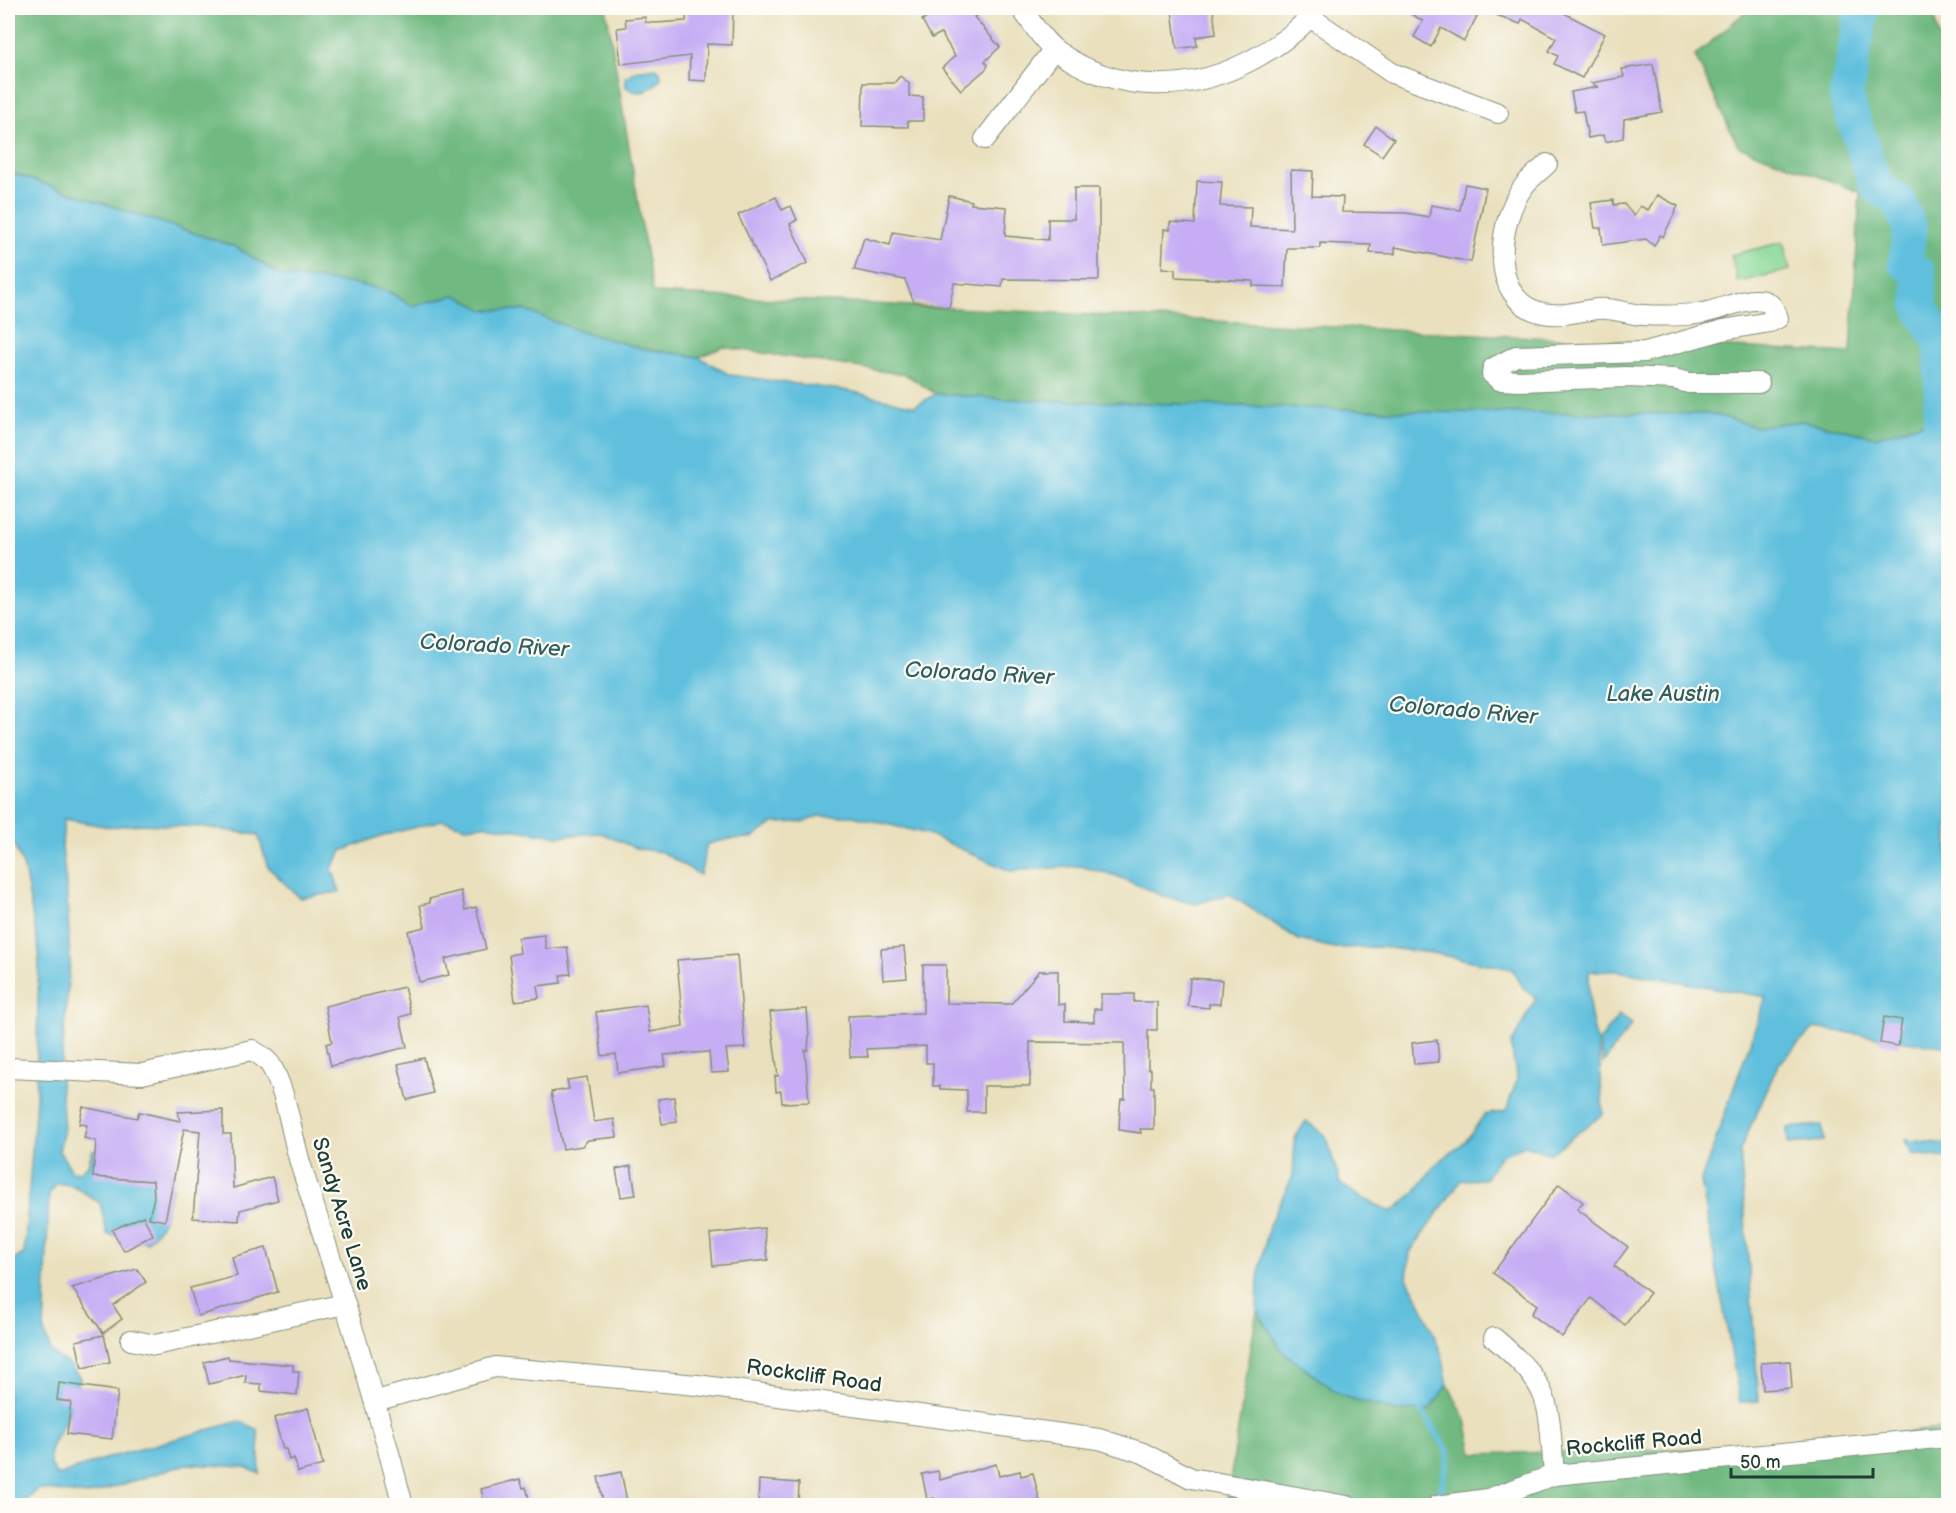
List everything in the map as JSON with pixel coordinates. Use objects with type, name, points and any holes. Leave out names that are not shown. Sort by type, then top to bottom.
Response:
[{"type":"street","points":[[1021,8],[1054,49],[1087,68],[1123,81],[1160,85],[1195,83],[1234,70],[1274,48],[1313,12],[1392,73],[1498,113]]},
{"type":"street","points":[[985,139],[1054,49]]},
{"type":"street","points":[[1548,164],[1524,186],[1509,215],[1504,233],[1502,258],[1507,281],[1514,294],[1527,306],[1541,313],[1562,316],[1598,308],[1643,315],[1702,313],[1747,302],[1765,301],[1776,310],[1778,318],[1770,322],[1723,330],[1645,352],[1516,356],[1493,368],[1492,374],[1499,380],[1520,381],[1626,377],[1689,383],[1759,383]]},
{"type":"street","name":"Sandy Acre Lane","points":[[12,1068],[142,1074],[252,1050],[270,1065],[283,1100],[299,1161],[376,1401]]},
{"type":"street","points":[[131,1340],[155,1345],[345,1304]]},
{"type":"street","points":[[1494,1338],[1518,1359],[1540,1384],[1548,1404],[1554,1475]]},
{"type":"street","name":"Rockcliff Road","points":[[376,1401],[495,1367],[697,1384],[1099,1439],[1143,1453],[1191,1478],[1347,1506]]},
{"type":"street","points":[[376,1401],[403,1506]]},
{"type":"street","name":"Rockcliff Road","points":[[1437,1506],[1488,1499],[1554,1475],[1948,1437]]},
{"type":"green space","points":[[8,8],[606,8],[653,293],[1851,353],[1860,192],[1738,146],[1695,56],[1750,8],[1932,8],[1948,76],[1948,416],[1875,437],[1803,421],[1756,427],[1713,414],[1438,412],[1005,399],[936,394],[907,375],[723,347],[699,357],[644,349],[581,332],[524,310],[484,310],[456,295],[412,306],[389,292],[357,284],[281,276],[236,247],[8,172]]},
{"type":"green space","points":[[1783,242],[1790,270],[1738,282],[1731,255]]},
{"type":"green space","points":[[1257,1310],[1283,1352],[1342,1396],[1396,1411],[1430,1410],[1448,1385],[1466,1420],[1473,1454],[1764,1447],[1948,1428],[1948,1505],[1226,1506]]},
{"type":"water","points":[[656,68],[660,71],[661,78],[650,89],[636,92],[626,87],[625,76],[630,76],[634,71]]},
{"type":"water","name":"Lake Austin","points":[[8,172],[236,247],[281,276],[357,284],[389,292],[412,306],[456,295],[484,310],[524,310],[581,332],[644,349],[699,357],[730,375],[849,391],[915,406],[936,394],[1005,399],[1438,412],[1713,414],[1756,427],[1803,421],[1875,437],[1948,416],[1948,1047],[1814,1028],[1778,1065],[1740,1150],[1759,1401],[1740,1402],[1701,1181],[1766,997],[1618,971],[1589,971],[1590,1011],[1599,1053],[1603,1114],[1550,1154],[1525,1145],[1501,1155],[1485,1179],[1461,1180],[1410,1252],[1407,1278],[1423,1308],[1442,1355],[1448,1385],[1430,1410],[1396,1411],[1342,1396],[1283,1352],[1257,1310],[1258,1278],[1269,1225],[1293,1176],[1295,1138],[1306,1121],[1326,1136],[1340,1183],[1360,1197],[1392,1212],[1416,1191],[1435,1165],[1466,1141],[1484,1115],[1506,1111],[1517,1080],[1511,1045],[1536,998],[1524,989],[1512,969],[1432,953],[1380,947],[1334,948],[1299,940],[1229,894],[1196,904],[1163,896],[1117,876],[1080,866],[1010,871],[928,834],[853,816],[819,816],[804,822],[774,823],[752,838],[729,839],[707,844],[700,875],[662,852],[635,848],[601,833],[558,836],[484,825],[466,827],[442,820],[375,838],[342,851],[332,868],[340,892],[300,898],[268,867],[258,835],[203,827],[141,824],[110,827],[64,819],[62,846],[70,962],[60,1080],[64,1129],[59,1151],[72,1171],[80,1172],[88,1165],[93,1150],[135,1152],[172,1189],[161,1226],[147,1242],[107,1234],[100,1203],[74,1186],[57,1183],[49,1194],[44,1332],[51,1352],[71,1366],[80,1378],[68,1414],[51,1446],[52,1467],[57,1476],[104,1459],[240,1421],[258,1430],[260,1474],[245,1467],[187,1464],[89,1495],[38,1489],[27,1500],[29,1505],[8,1505],[8,1262],[24,1254],[36,1099],[39,952],[24,868],[8,831]]},
{"type":"water","points":[[1619,1015],[1632,1024],[1603,1063],[1599,1042]]},
{"type":"water","points":[[1822,1125],[1824,1141],[1788,1144],[1787,1128]]},
{"type":"water","points":[[1905,1140],[1948,1144],[1948,1158],[1912,1154]]},
{"type":"building","points":[[687,8],[733,8],[732,45],[707,44],[706,81],[689,80],[690,56],[621,64],[617,28],[626,27],[625,19],[645,17],[645,22],[656,23],[686,21]]},
{"type":"building","points":[[934,8],[991,8],[974,17],[1000,47],[985,61],[988,65],[986,69],[961,90],[942,68],[955,56],[941,33],[932,38],[922,20],[937,12]]},
{"type":"building","points":[[1213,8],[1216,34],[1196,37],[1197,46],[1177,49],[1172,10]]},
{"type":"building","points":[[1401,8],[1554,8],[1605,34],[1582,78],[1554,64],[1558,56],[1549,51],[1556,38],[1522,19],[1520,24],[1481,9],[1464,41],[1441,28],[1431,47],[1414,37],[1423,21]]},
{"type":"building","points":[[1653,64],[1662,112],[1624,119],[1623,138],[1605,142],[1603,135],[1588,138],[1583,111],[1575,112],[1571,92],[1598,87],[1591,83],[1624,77],[1622,69]]},
{"type":"building","points":[[900,76],[909,83],[909,96],[923,97],[923,121],[908,121],[908,127],[862,126],[863,83],[894,83]]},
{"type":"building","points":[[1376,126],[1394,139],[1382,156],[1364,144]]},
{"type":"building","points":[[1291,170],[1313,171],[1312,196],[1343,197],[1342,212],[1406,213],[1429,217],[1431,205],[1460,210],[1465,184],[1486,188],[1471,262],[1395,247],[1395,254],[1370,253],[1371,245],[1320,243],[1320,248],[1287,248],[1285,287],[1253,286],[1253,281],[1175,277],[1175,269],[1162,268],[1164,229],[1170,230],[1170,222],[1195,224],[1197,181],[1222,182],[1220,206],[1251,207],[1250,227],[1292,229]]},
{"type":"building","points":[[1074,188],[1099,188],[1099,280],[1003,279],[1002,287],[954,283],[949,308],[914,302],[905,280],[854,270],[864,238],[890,245],[893,232],[940,240],[949,196],[972,201],[971,204],[1007,207],[1005,236],[1048,240],[1048,219],[1074,219]]},
{"type":"building","points":[[1657,195],[1678,206],[1663,237],[1660,235],[1654,246],[1646,239],[1603,245],[1601,228],[1595,228],[1591,203],[1613,200],[1614,205],[1624,204],[1634,216],[1640,206],[1648,210]]},
{"type":"building","points":[[776,197],[782,210],[791,206],[797,220],[790,224],[808,263],[770,281],[738,215]]},
{"type":"building","points":[[461,891],[465,910],[476,907],[486,949],[445,959],[449,975],[419,982],[408,931],[425,927],[420,905],[430,903],[429,899]]},
{"type":"building","points":[[544,935],[546,949],[567,947],[571,974],[560,975],[561,983],[537,986],[539,998],[515,1001],[509,955],[520,953],[518,938]]},
{"type":"building","points":[[904,947],[907,978],[883,980],[881,949]]},
{"type":"building","points":[[737,955],[745,1048],[726,1049],[729,1072],[711,1073],[709,1052],[664,1055],[666,1066],[618,1073],[616,1054],[602,1056],[596,1012],[646,1005],[650,1032],[683,1026],[677,960]]},
{"type":"building","points":[[923,965],[946,965],[946,1003],[1011,1004],[1039,971],[1058,971],[1058,1005],[1065,1004],[1065,1021],[1094,1022],[1094,1009],[1101,1009],[1101,994],[1134,994],[1134,1002],[1157,1002],[1157,1030],[1148,1030],[1148,1069],[1151,1069],[1151,1087],[1154,1087],[1154,1129],[1140,1129],[1141,1133],[1119,1130],[1121,1099],[1125,1099],[1124,1043],[1030,1042],[1030,1086],[984,1086],[984,1112],[967,1112],[967,1090],[940,1089],[940,1086],[933,1086],[933,1063],[926,1063],[926,1046],[867,1049],[868,1057],[850,1057],[848,1016],[923,1013]]},
{"type":"building","points":[[1190,978],[1222,980],[1220,1004],[1209,1004],[1209,1008],[1188,1006]]},
{"type":"building","points":[[404,987],[411,1014],[400,1017],[407,1047],[331,1066],[326,1044],[332,1042],[325,1006]]},
{"type":"building","points":[[807,1009],[809,1037],[808,1050],[805,1050],[809,1102],[782,1103],[781,1091],[776,1092],[775,1076],[778,1076],[770,1012]]},
{"type":"building","points":[[1884,1017],[1902,1020],[1898,1046],[1880,1043]]},
{"type":"building","points":[[1437,1040],[1439,1062],[1414,1064],[1412,1043]]},
{"type":"building","points":[[424,1058],[433,1093],[407,1100],[398,1064]]},
{"type":"building","points":[[587,1077],[594,1122],[614,1119],[617,1137],[588,1140],[582,1146],[563,1149],[551,1092],[569,1089],[567,1080]]},
{"type":"building","points":[[674,1097],[677,1122],[662,1124],[658,1099]]},
{"type":"building","points":[[83,1107],[137,1118],[139,1112],[180,1121],[178,1112],[223,1110],[223,1134],[231,1134],[233,1188],[272,1177],[278,1200],[240,1210],[239,1221],[193,1218],[200,1131],[184,1129],[165,1221],[149,1218],[154,1197],[153,1181],[93,1177],[96,1141],[84,1138],[87,1125],[79,1124]]},
{"type":"building","points":[[631,1166],[636,1195],[621,1197],[616,1169]]},
{"type":"building","points":[[1559,1184],[1583,1202],[1577,1209],[1628,1247],[1614,1266],[1650,1293],[1625,1325],[1591,1298],[1562,1337],[1531,1314],[1537,1305],[1493,1273]]},
{"type":"building","points":[[143,1216],[153,1235],[124,1251],[112,1230]]},
{"type":"building","points":[[764,1228],[768,1260],[713,1266],[710,1234]]},
{"type":"building","points":[[266,1248],[278,1292],[198,1316],[190,1288],[237,1276],[232,1257]]},
{"type":"building","points":[[137,1269],[146,1282],[113,1305],[122,1319],[103,1333],[72,1288]]},
{"type":"building","points":[[104,1335],[110,1362],[82,1368],[76,1341]]},
{"type":"building","points":[[228,1356],[229,1359],[293,1365],[293,1371],[299,1371],[297,1395],[261,1391],[261,1384],[245,1383],[246,1375],[209,1384],[204,1362]]},
{"type":"building","points":[[1790,1361],[1792,1388],[1763,1390],[1761,1363]]},
{"type":"building","points":[[59,1383],[118,1391],[112,1439],[67,1434],[71,1402],[57,1400]]},
{"type":"building","points":[[308,1408],[323,1465],[298,1472],[294,1458],[289,1460],[286,1449],[283,1449],[274,1418]]},
{"type":"building","points":[[996,1464],[999,1476],[1020,1471],[1021,1476],[1033,1473],[1041,1506],[935,1506],[934,1498],[927,1500],[922,1474],[938,1471],[940,1480]]},
{"type":"building","points":[[621,1472],[628,1506],[604,1506],[598,1477]]},
{"type":"building","points":[[520,1479],[523,1488],[526,1487],[531,1506],[485,1506],[481,1489]]},
{"type":"building","points":[[759,1480],[799,1483],[798,1506],[758,1506]]},
{"type":"waterway","points":[[1862,8],[1846,97],[1876,186],[1899,201],[1910,228],[1905,263],[1919,273],[1920,307],[1942,346],[1939,466]]},
{"type":"waterway","points":[[1418,1406],[1449,1452],[1438,1502]]},
{"type":"water label","name":"Colorado River","points":[[494,646]]},
{"type":"water label","name":"Colorado River","points":[[979,674]]},
{"type":"water label","name":"Colorado River","points":[[1463,711]]}]
